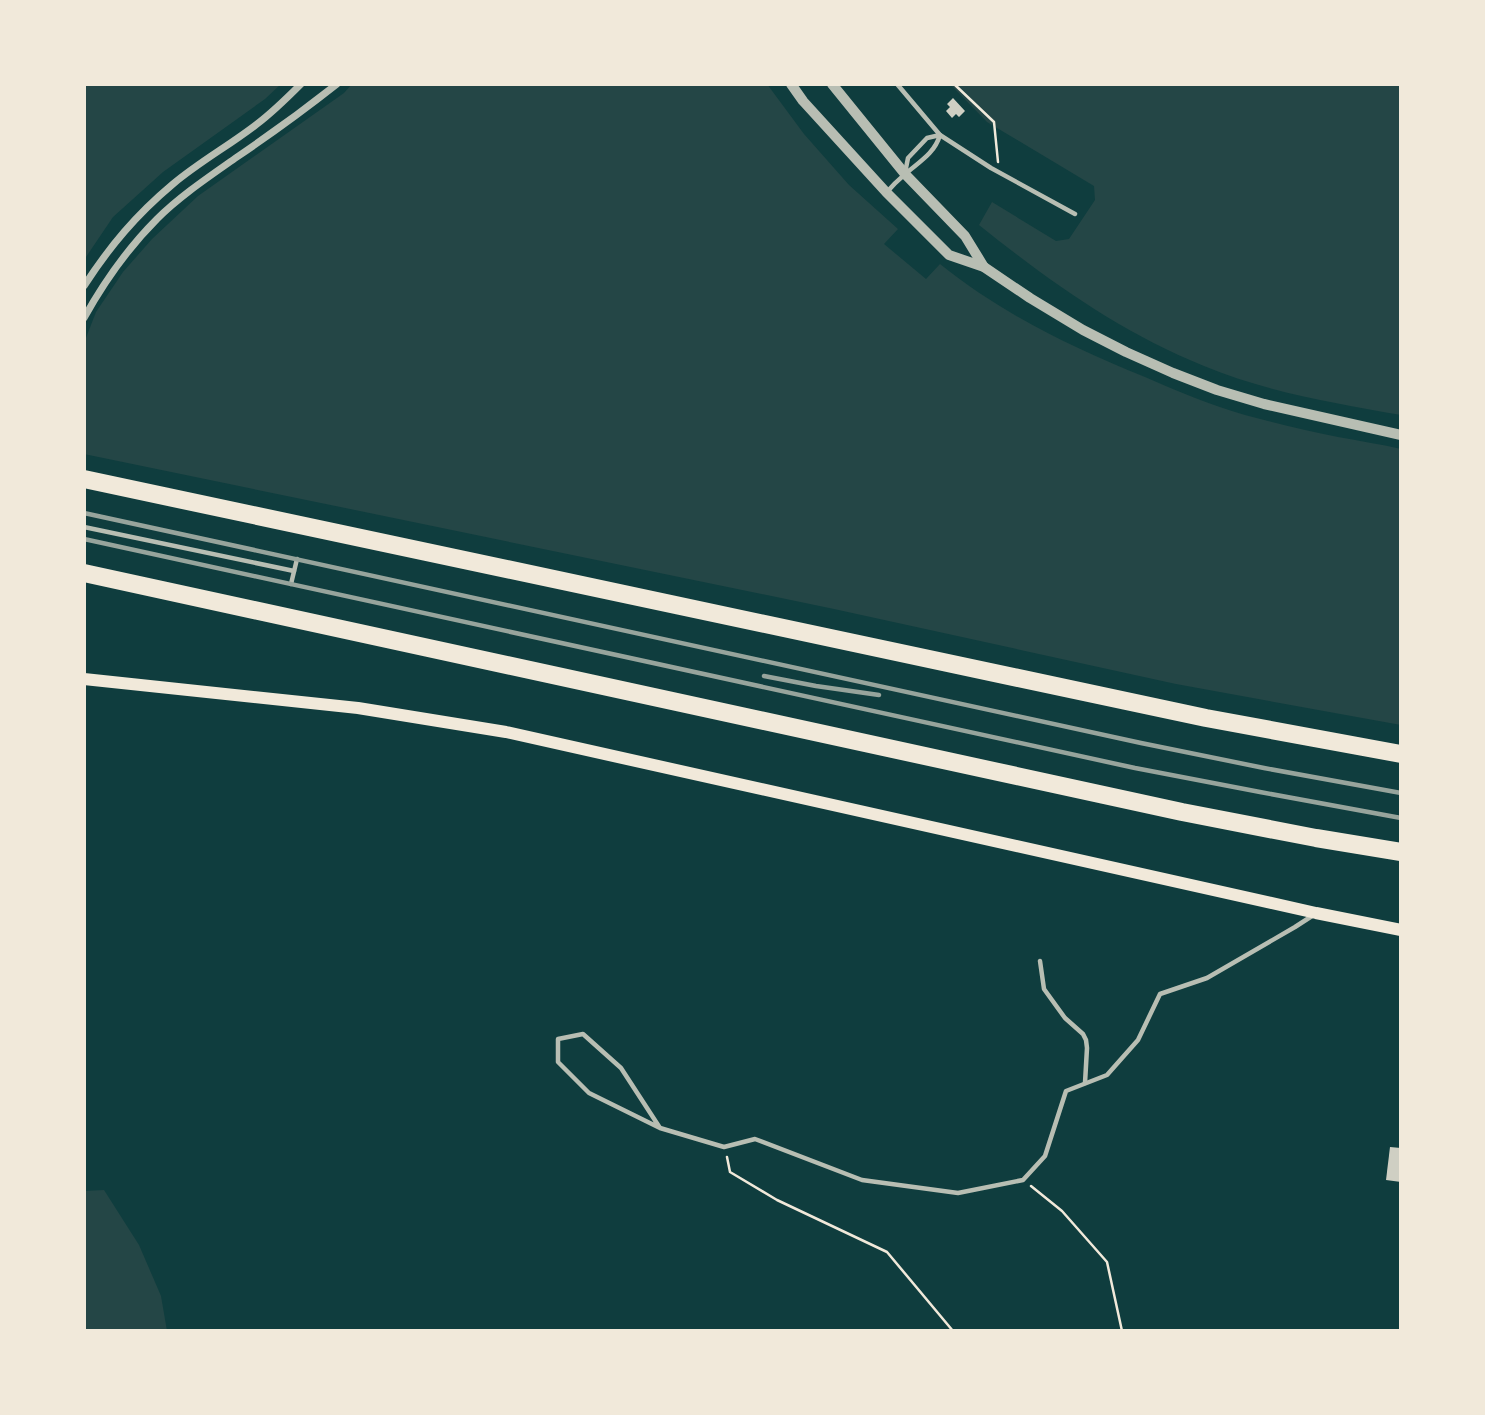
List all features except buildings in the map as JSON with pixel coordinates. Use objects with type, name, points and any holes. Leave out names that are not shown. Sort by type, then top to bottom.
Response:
[{"type":"highway","points":[[84,479],[1218,721],[1401,754]]},
{"type":"highway","points":[[84,573],[1168,809],[1401,852]]},
{"type":"main road","points":[[84,679],[358,708],[506,732],[1316,914],[1401,930]]},
{"type":"street","points":[[84,286],[106,252],[140,213],[174,183],[258,124],[301,84]]},
{"type":"street","points":[[84,318],[122,258],[158,218],[200,183],[337,84]]},
{"type":"street","points":[[791,84],[803,101],[886,192],[949,255],[984,267],[1083,330],[1173,373],[1278,408],[1401,435]]},
{"type":"street","points":[[832,84],[905,174],[965,236],[984,267]]},
{"type":"lane","points":[[897,84],[940,135],[999,172],[1075,214]]},
{"type":"lane","points":[[886,192],[937,145],[940,135]]},
{"type":"lane","points":[[905,174],[908,158],[927,138],[940,135]]},
{"type":"lane","points":[[84,527],[294,570]]},
{"type":"lane","points":[[291,584],[297,559]]},
{"type":"lane","points":[[660,1128],[621,1068],[583,1034],[558,1039],[558,1062],[589,1093],[660,1128],[724,1147],[755,1139],[862,1180],[958,1193],[1023,1180],[1045,1156],[1066,1090],[1107,1075],[1138,1040],[1160,994],[1207,978],[1316,914]]},
{"type":"lane","points":[[1040,961],[1044,989],[1065,1018],[1086,1040],[1085,1083]]},
{"type":"path","points":[[954,84],[994,122],[999,172]]},
{"type":"path","points":[[724,1147],[730,1172],[778,1200],[887,1252],[953,1331]]},
{"type":"path","points":[[1023,1180],[1062,1211],[1107,1262],[1122,1331]]},
{"type":"shaded area","points":[[84,84],[281,84],[265,99],[163,172],[113,217],[84,260]]},
{"type":"shaded area","points":[[352,84],[767,84],[804,134],[849,185],[898,229],[884,244],[926,279],[940,264],[988,299],[1038,328],[1206,402],[1291,427],[1401,449],[1401,725],[1176,684],[834,609],[84,454],[84,343],[96,312],[123,272],[152,239],[198,196],[344,93]]},
{"type":"shaded area","points":[[950,84],[1401,84],[1401,415],[1276,390],[1204,366],[1143,338],[1086,304],[1032,266],[979,225],[992,202],[1056,241],[1069,239],[1095,200],[1094,186],[987,122]]},
{"type":"shaded area","points":[[104,1190],[139,1245],[161,1296],[167,1331],[84,1331],[84,1191]]},
{"type":"railway","points":[[84,513],[1141,743],[1401,793]]},
{"type":"railway","points":[[84,539],[1135,768],[1401,818]]},
{"type":"railway","points":[[764,676],[879,695]]}]
